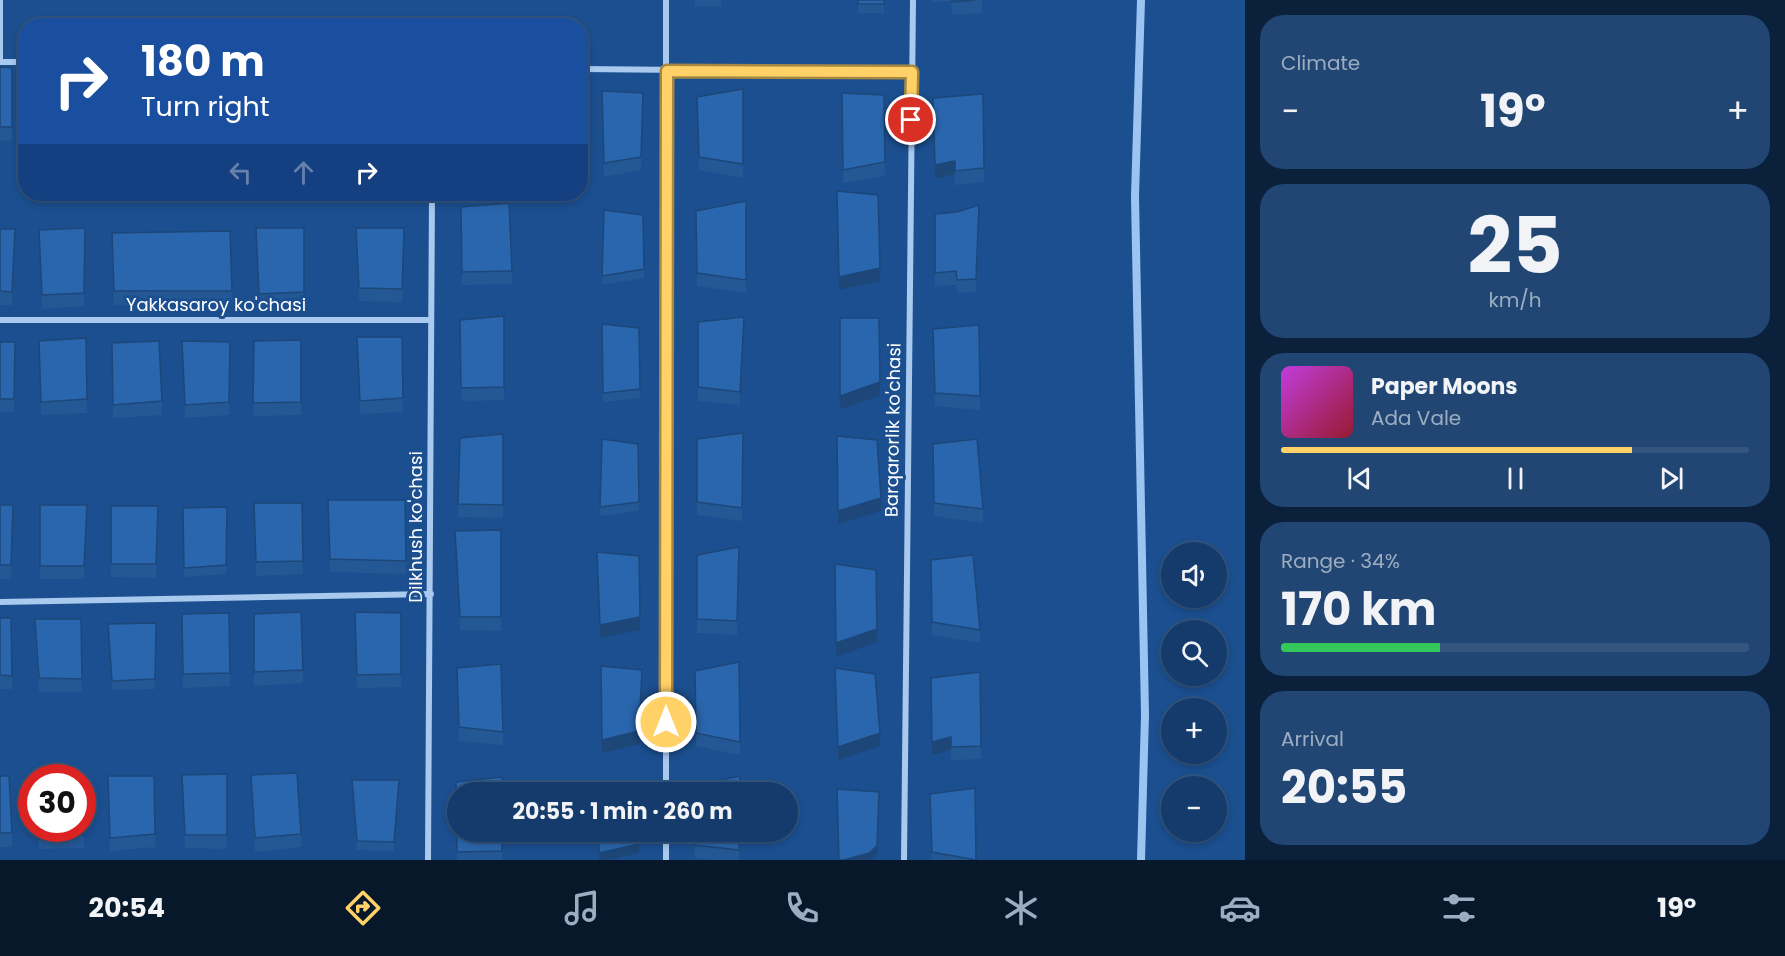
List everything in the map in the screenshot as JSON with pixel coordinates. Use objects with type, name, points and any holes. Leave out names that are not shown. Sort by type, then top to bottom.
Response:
[{"type":"street","points":[[0,0],[0,62],[18,62]]},
{"type":"street","points":[[666,0],[666,782]]},
{"type":"street","name":"Barqarorlik ko'chasi","points":[[904,860],[913,0]]},
{"type":"street","points":[[588,69],[912,72]]},
{"type":"street","name":"Dilkhush ko'chasi","points":[[428,860],[432,201]]},
{"type":"street","name":"Yakkasaroy ko'chasi","points":[[0,320],[431,320]]},
{"type":"street","points":[[0,602],[431,594]]},
{"type":"street","points":[[666,842],[666,860]]},
{"type":"building","points":[[858,0],[884,0],[884,4],[858,4]]},
{"type":"building","points":[[952,0],[975,0],[952,2]]},
{"type":"building","points":[[0,67],[12,68],[12,127],[0,127]]},
{"type":"building","points":[[743,89],[743,164],[699,157],[697,97]]},
{"type":"building","points":[[602,91],[643,93],[641,157],[604,163]]},
{"type":"building","points":[[842,93],[884,95],[885,162],[843,170]]},
{"type":"building","points":[[983,94],[984,168],[955,171],[955,161],[935,165],[933,98]]},
{"type":"building","points":[[837,191],[878,195],[880,268],[839,277]]},
{"type":"building","points":[[746,201],[746,280],[697,273],[696,211]]},
{"type":"building","points":[[509,203],[512,271],[462,272],[461,207]]},
{"type":"building","points":[[979,205],[976,279],[957,280],[956,271],[935,273],[935,214],[957,212]]},
{"type":"building","points":[[604,210],[643,215],[644,269],[602,276]]},
{"type":"building","points":[[85,228],[84,293],[42,295],[39,230]]},
{"type":"building","points":[[256,228],[304,228],[304,292],[259,294]]},
{"type":"building","points":[[356,228],[404,228],[402,289],[359,288]]},
{"type":"building","points":[[0,229],[15,229],[12,292],[0,291]]},
{"type":"building","points":[[230,231],[232,291],[114,291],[112,233]]},
{"type":"building","points":[[504,316],[504,387],[461,388],[460,320]]},
{"type":"building","points":[[744,317],[740,392],[698,387],[698,322]]},
{"type":"building","points":[[840,318],[879,318],[880,382],[840,396]]},
{"type":"building","points":[[602,324],[639,328],[640,389],[603,393]]},
{"type":"building","points":[[979,325],[980,396],[935,393],[933,329]]},
{"type":"building","points":[[357,337],[402,337],[403,398],[360,401]]},
{"type":"building","points":[[86,338],[87,399],[41,402],[39,341]]},
{"type":"building","points":[[301,340],[301,402],[253,403],[254,341]]},
{"type":"building","points":[[159,341],[162,401],[113,405],[112,343]]},
{"type":"building","points":[[182,341],[230,342],[229,402],[185,405]]},
{"type":"building","points":[[0,342],[15,342],[14,399],[0,399]]},
{"type":"building","points":[[743,433],[742,508],[697,502],[697,439]]},
{"type":"building","points":[[503,434],[503,505],[458,504],[460,438]]},
{"type":"building","points":[[837,436],[877,440],[881,498],[838,511]]},
{"type":"building","points":[[602,439],[638,444],[639,502],[600,507]]},
{"type":"building","points":[[977,439],[983,509],[934,503],[933,444]]},
{"type":"building","points":[[328,500],[405,500],[406,561],[330,559]]},
{"type":"building","points":[[254,503],[302,503],[303,561],[256,562]]},
{"type":"building","points":[[0,505],[13,505],[11,565],[0,565]]},
{"type":"building","points":[[40,505],[87,505],[84,566],[40,566]]},
{"type":"building","points":[[111,506],[158,506],[156,564],[111,564]]},
{"type":"building","points":[[227,507],[226,565],[184,568],[183,508]]},
{"type":"building","points":[[501,530],[501,617],[460,617],[455,531]]},
{"type":"building","points":[[739,547],[737,621],[697,619],[697,555]]},
{"type":"building","points":[[597,552],[639,556],[640,617],[600,625]]},
{"type":"building","points":[[973,555],[980,630],[932,622],[931,560]]},
{"type":"building","points":[[835,564],[876,570],[877,629],[836,643]]},
{"type":"building","points":[[301,612],[303,670],[254,672],[254,614]]},
{"type":"building","points":[[355,612],[401,613],[401,674],[357,675]]},
{"type":"building","points":[[229,613],[230,673],[183,674],[182,614]]},
{"type":"building","points":[[0,618],[11,618],[12,676],[0,675]]},
{"type":"building","points":[[35,619],[81,619],[82,679],[39,678]]},
{"type":"building","points":[[156,623],[155,679],[112,681],[108,624]]},
{"type":"building","points":[[739,662],[740,742],[696,733],[695,671]]},
{"type":"building","points":[[501,664],[503,732],[459,727],[457,668]]},
{"type":"building","points":[[601,666],[642,670],[639,731],[602,740]]},
{"type":"building","points":[[835,668],[875,674],[880,733],[838,747]]},
{"type":"building","points":[[980,672],[981,746],[951,747],[951,737],[932,742],[931,678]]},
{"type":"building","points":[[297,773],[301,834],[255,838],[251,775]]},
{"type":"building","points":[[227,774],[227,835],[185,835],[182,775]]},
{"type":"building","points":[[0,776],[9,776],[12,833],[0,833]]},
{"type":"building","points":[[108,776],[154,776],[155,834],[110,838]]},
{"type":"building","points":[[740,776],[740,782],[712,782]]},
{"type":"building","points":[[502,777],[502,782],[456,782]]},
{"type":"building","points":[[352,780],[399,780],[394,842],[357,841]]},
{"type":"building","points":[[975,788],[976,860],[932,852],[930,794]]},
{"type":"building","points":[[837,789],[879,792],[877,846],[869,853],[839,860]]},
{"type":"building","points":[[457,842],[502,842],[502,851],[457,852]]},
{"type":"building","points":[[599,842],[639,842],[639,844],[599,853]]},
{"type":"building","points":[[695,842],[739,842],[739,850],[695,845]]},
{"type":"waterway","points":[[1141,0],[1135,196],[1145,715],[1141,860]]},
{"type":"route","points":[[666,722],[667,71],[912,72],[911,120]]}]
